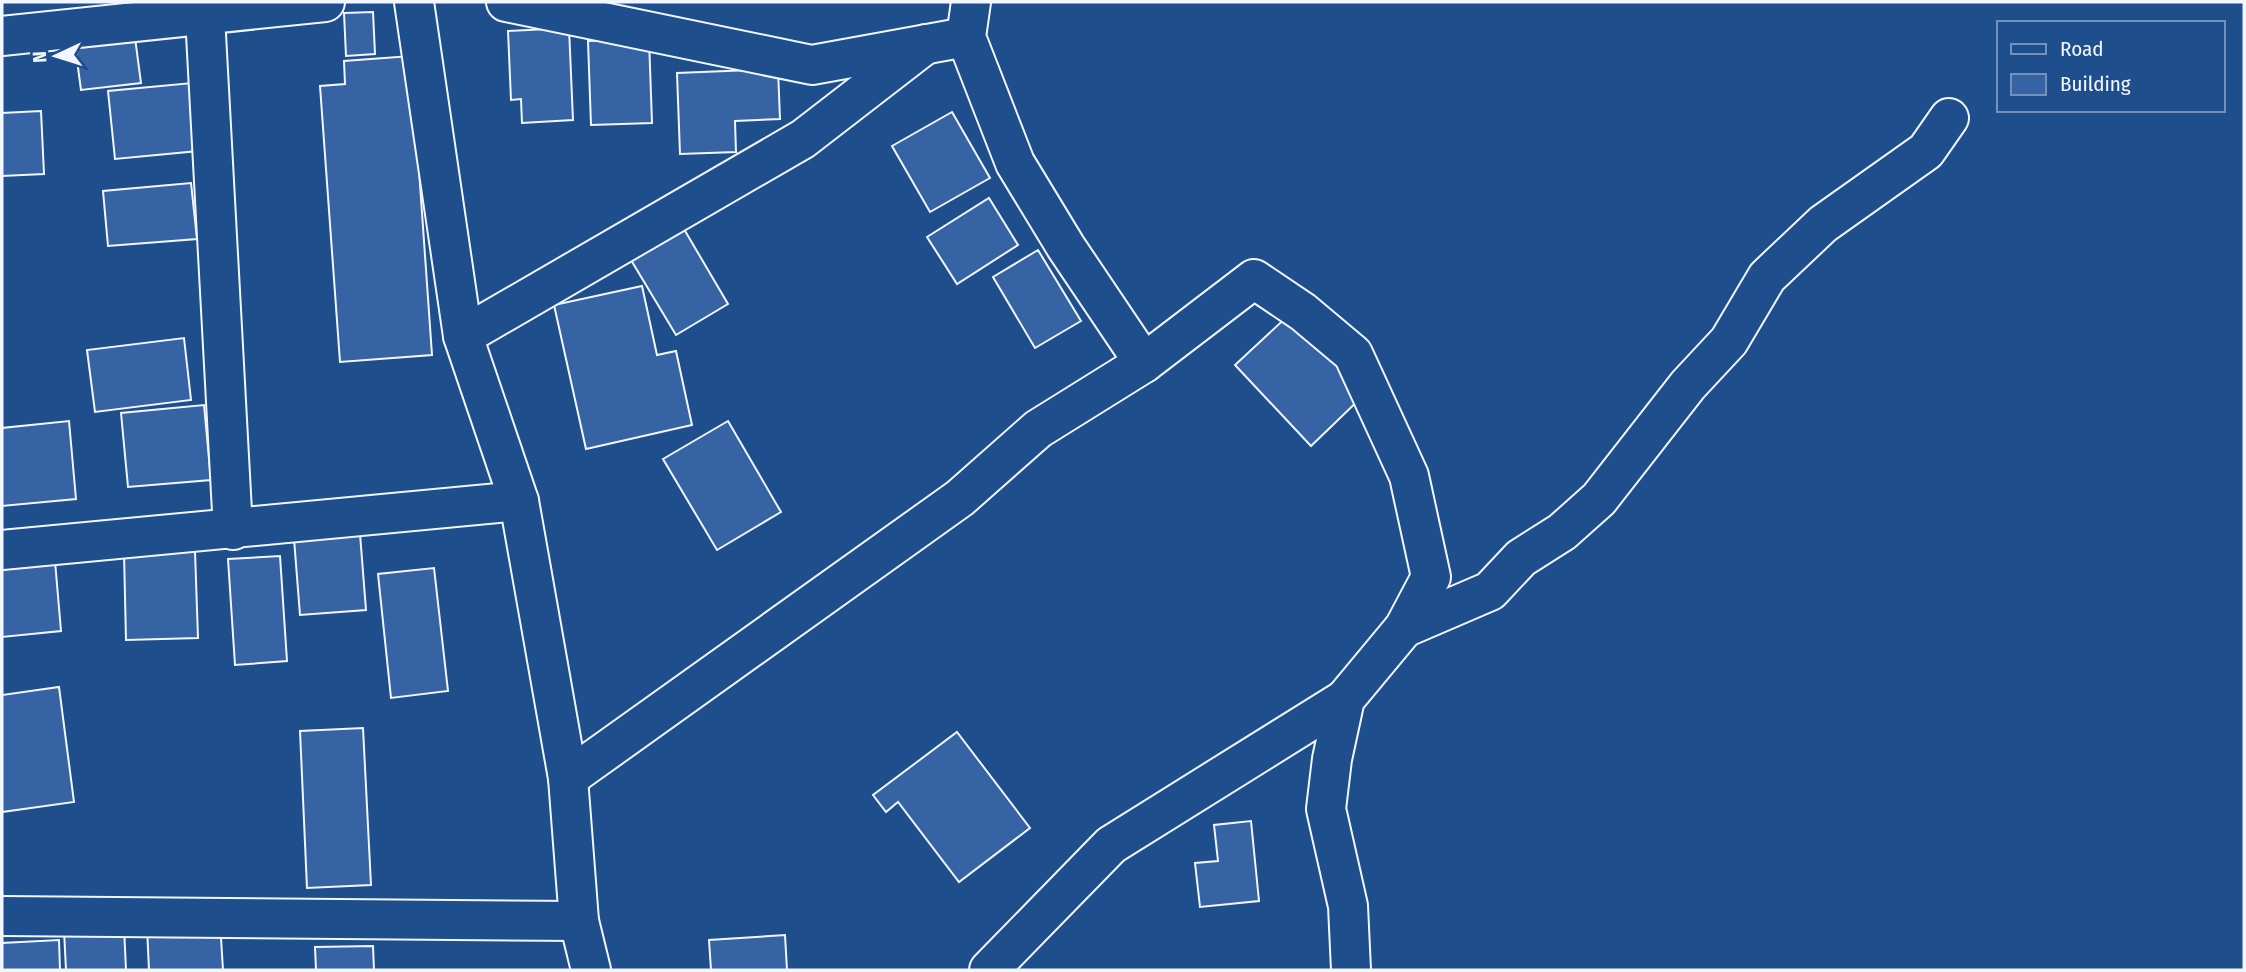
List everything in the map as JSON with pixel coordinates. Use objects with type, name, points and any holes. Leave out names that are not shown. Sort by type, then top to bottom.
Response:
[{"type":"street","points":[[2,36],[325,2]]},
{"type":"street","points":[[414,2],[463,336],[519,501],[568,778],[579,921],[591,970]]},
{"type":"street","points":[[506,2],[812,65],[926,44]]},
{"type":"street","points":[[205,16],[233,530]]},
{"type":"street","points":[[463,336],[803,139],[926,44],[968,19],[1015,163],[1066,247],[1143,363]]},
{"type":"street","points":[[1404,628],[1490,591],[1521,558],[1562,532],[1598,499],[1688,385],[1729,341],[1767,277],[1823,224],[1926,151],[1949,118]]},
{"type":"street","points":[[568,778],[960,498],[1038,429],[1192,329],[1254,279],[1303,312],[1353,354],[1409,476],[1431,577],[1404,628],[1345,699],[1111,845],[989,970]]},
{"type":"street","points":[[2,550],[519,501]]},
{"type":"street","points":[[1345,699],[1332,759],[1326,809],[1349,906],[1351,970]]},
{"type":"street","points":[[2,916],[579,921]]},
{"type":"building","points":[[373,12],[375,54],[346,56],[344,13]]},
{"type":"building","points":[[569,28],[573,120],[522,123],[521,99],[511,100],[508,31]]},
{"type":"building","points":[[134,30],[141,83],[81,90],[74,38]]},
{"type":"building","points":[[649,39],[652,123],[591,125],[588,41]]},
{"type":"building","points":[[411,56],[432,355],[340,362],[320,86],[345,84],[344,61]]},
{"type":"building","points":[[778,69],[780,119],[735,121],[736,152],[680,154],[677,73]]},
{"type":"building","points":[[192,83],[198,151],[115,159],[108,91]]},
{"type":"building","points":[[41,111],[44,174],[2,176],[2,113]]},
{"type":"building","points":[[952,112],[990,178],[930,212],[892,146]]},
{"type":"building","points":[[191,183],[197,239],[108,246],[103,191]]},
{"type":"building","points":[[989,198],[1018,245],[957,284],[927,237]]},
{"type":"building","points":[[681,224],[728,304],[676,335],[628,255]]},
{"type":"building","points":[[1038,250],[1081,321],[1035,348],[993,277]]},
{"type":"building","points":[[642,286],[657,355],[676,351],[692,425],[586,449],[554,305]]},
{"type":"building","points":[[1291,313],[1366,393],[1311,446],[1235,365]]},
{"type":"building","points":[[184,338],[191,400],[95,412],[87,350]]},
{"type":"building","points":[[204,405],[211,480],[128,487],[121,413]]},
{"type":"building","points":[[69,421],[76,499],[2,506],[2,428]]},
{"type":"building","points":[[728,421],[781,512],[717,550],[663,459]]},
{"type":"building","points":[[359,521],[366,610],[300,615],[293,526]]},
{"type":"building","points":[[195,551],[198,638],[126,640],[124,553]]},
{"type":"building","points":[[280,556],[287,661],[235,665],[228,559]]},
{"type":"building","points":[[55,561],[61,631],[2,637],[2,566]]},
{"type":"building","points":[[434,568],[448,691],[391,698],[378,574]]},
{"type":"building","points":[[59,687],[74,802],[2,812],[2,695]]},
{"type":"building","points":[[363,728],[371,885],[307,888],[300,731]]},
{"type":"building","points":[[957,732],[1030,828],[959,882],[898,802],[886,812],[873,795]]},
{"type":"building","points":[[1251,821],[1259,901],[1200,907],[1195,863],[1218,861],[1214,825]]},
{"type":"building","points":[[220,922],[223,970],[149,970],[147,927]]},
{"type":"building","points":[[124,927],[126,970],[66,970],[64,930]]},
{"type":"building","points":[[785,935],[787,970],[711,970],[709,940]]},
{"type":"building","points":[[59,940],[60,970],[2,970],[2,943]]},
{"type":"building","points":[[373,946],[374,970],[316,970],[315,947]]}]
